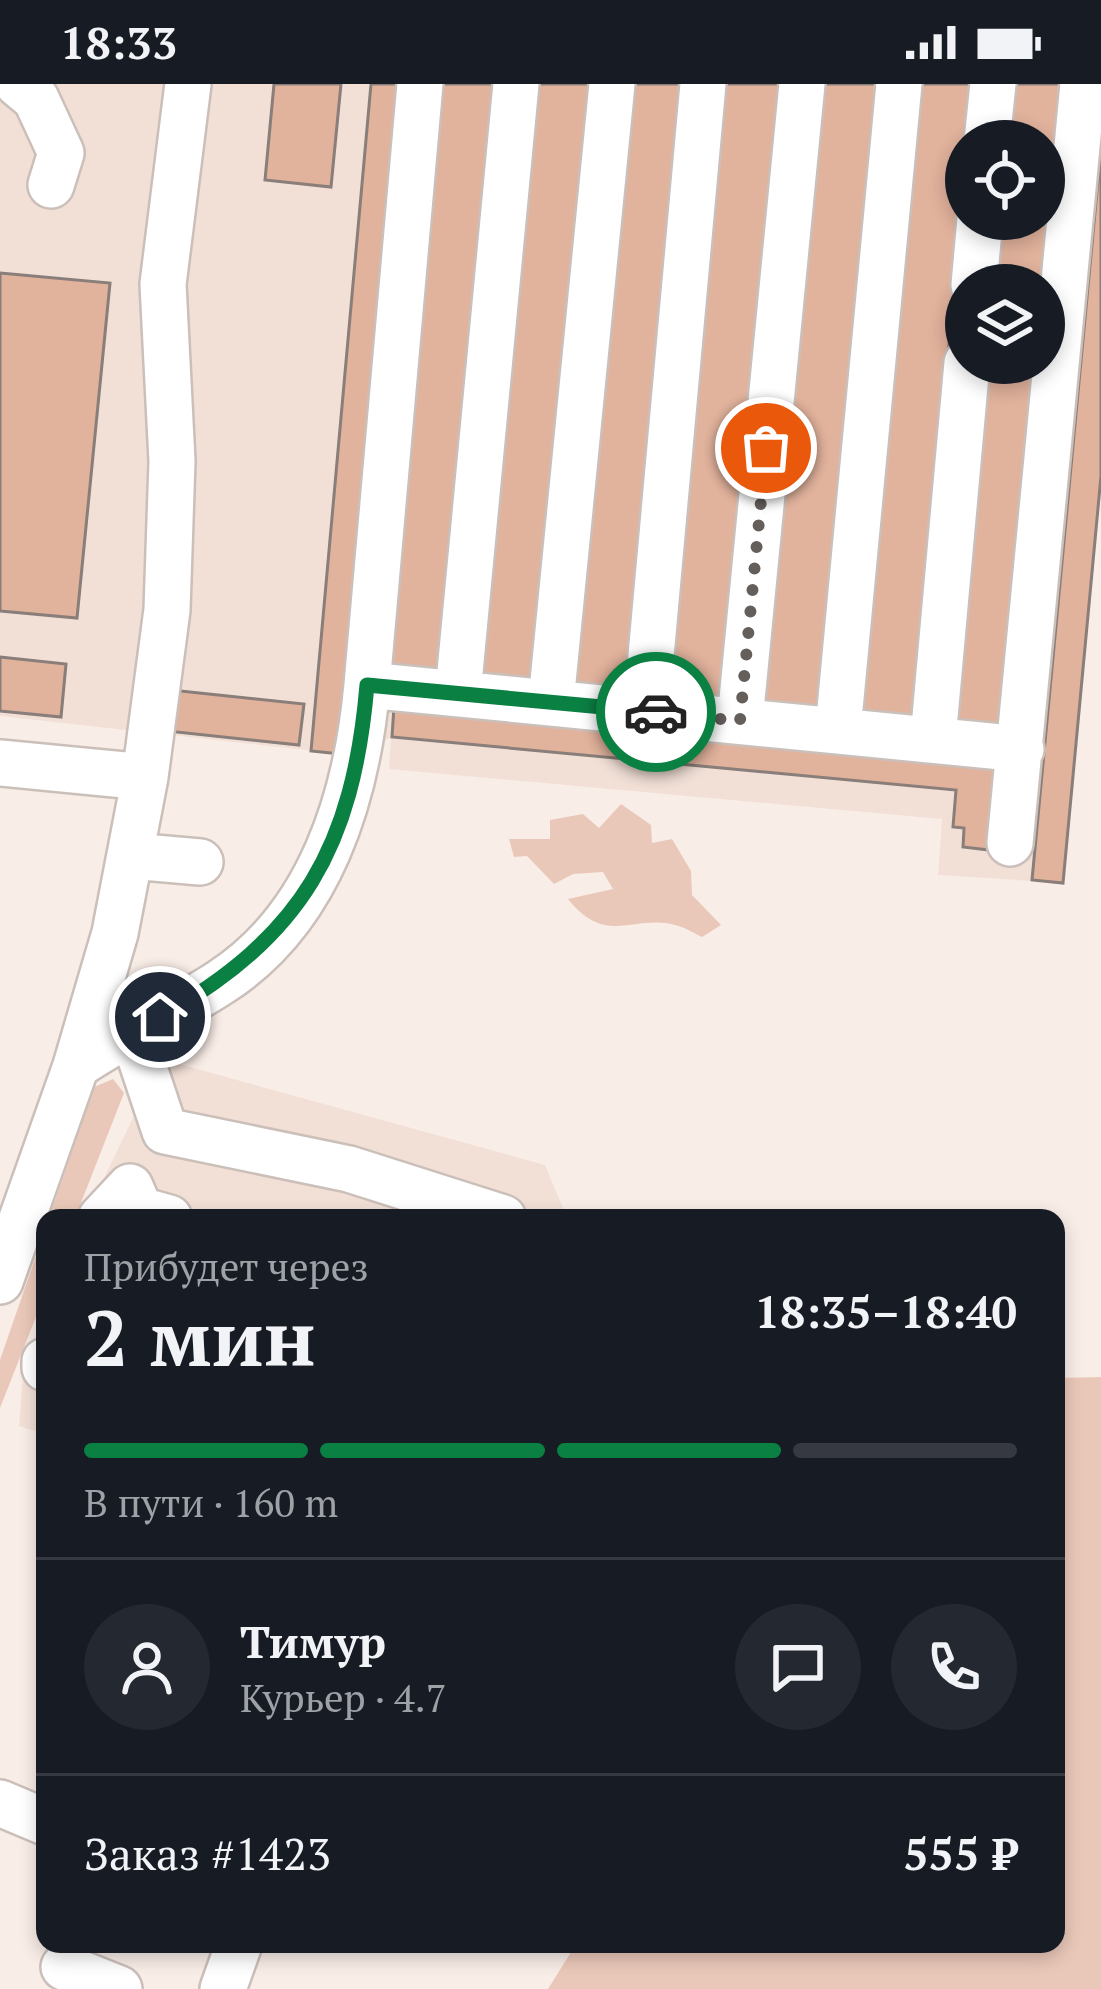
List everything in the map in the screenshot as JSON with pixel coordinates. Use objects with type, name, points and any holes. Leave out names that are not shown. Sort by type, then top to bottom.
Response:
[{"type":"street","points":[[18,84],[36,99],[61,153],[51,185]]},
{"type":"street","points":[[0,1280],[76,1066],[132,856],[145,777],[166,610],[172,461],[163,284],[188,84]]},
{"type":"street","points":[[76,1066],[224,980],[268,942],[328,854],[350,795],[367,685],[420,84]]},
{"type":"street","points":[[458,693],[516,84]]},
{"type":"street","points":[[550,702],[612,84]]},
{"type":"street","points":[[646,711],[703,84]]},
{"type":"street","points":[[740,721],[802,84]]},
{"type":"street","points":[[838,730],[899,84]]},
{"type":"street","points":[[990,120],[993,84]]},
{"type":"street","points":[[1010,842],[1083,84]]},
{"type":"street","points":[[933,739],[965,384]]},
{"type":"street","points":[[367,685],[1021,749]]},
{"type":"street","points":[[0,764],[145,777]]},
{"type":"street","points":[[132,856],[200,862]]},
{"type":"street","points":[[132,1032],[165,1131]]},
{"type":"street","points":[[115,1203],[165,1131]]},
{"type":"street","points":[[165,1131],[349,1169],[475,1209]]},
{"type":"street","points":[[0,1804],[36,1818]]},
{"type":"street","points":[[223,1989],[236,1953]]},
{"type":"street","points":[[64,1967],[119,1989]]},
{"type":"shaded area","points":[[0,84],[1101,84],[1101,476],[1063,883],[938,875],[942,819],[389,769],[391,738],[341,754],[0,716]]},
{"type":"shaded area","points":[[621,804],[651,825],[652,843],[672,839],[691,871],[692,895],[721,925],[702,937],[660,923],[620,926],[595,922],[568,899],[613,889],[603,872],[573,874],[554,884],[527,856],[514,857],[509,839],[550,839],[550,820],[583,814],[599,828]]},
{"type":"shaded area","points":[[161,1059],[545,1165],[563,1209],[89,1209]]},
{"type":"shaded area","points":[[113,1079],[124,1093],[79,1209],[52,1209],[94,1087]]},
{"type":"shaded area","points":[[36,1256],[36,1317],[0,1408],[0,1360]]},
{"type":"shaded area","points":[[36,1342],[36,1431],[19,1426],[23,1376]]},
{"type":"shaded area","points":[[1101,1377],[1101,1989],[548,1989],[570,1953],[1065,1953],[1065,1378]]},
{"type":"building","points":[[274,84],[341,84],[331,187],[265,180]]},
{"type":"building","points":[[371,84],[402,84],[341,754],[311,751]]},
{"type":"building","points":[[439,84],[495,84],[439,673],[384,668]]},
{"type":"building","points":[[533,84],[591,84],[535,680],[477,675]]},
{"type":"building","points":[[626,84],[681,84],[627,689],[573,684]]},
{"type":"building","points":[[725,84],[780,84],[723,700],[668,695]]},
{"type":"building","points":[[816,84],[877,84],[823,710],[762,704]]},
{"type":"building","points":[[916,84],[974,84],[971,120],[945,120],[945,240],[959,240],[957,264],[945,264],[945,384],[913,720],[856,714]]},
{"type":"building","points":[[1011,84],[1067,84],[1063,120],[1007,120]]},
{"type":"building","points":[[1101,149],[1101,476],[1063,883],[1032,880]]},
{"type":"building","points":[[996,240],[1049,240],[1046,264],[993,264]]},
{"type":"building","points":[[0,273],[110,283],[77,618],[0,611]]},
{"type":"building","points":[[981,384],[1037,384],[1003,729],[947,723]]},
{"type":"building","points":[[0,657],[66,664],[61,717],[0,711]]},
{"type":"building","points":[[171,690],[304,704],[299,745],[167,731]]},
{"type":"building","points":[[394,706],[1006,763],[994,794],[989,850],[963,847],[964,828],[953,827],[956,790],[392,737]]},
{"type":"way so far","points":[[656,712],[740,721],[766,448]]},
{"type":"route","points":[[160,1017],[224,980],[268,942],[299,902],[328,854],[350,795],[367,685],[656,712]]}]
